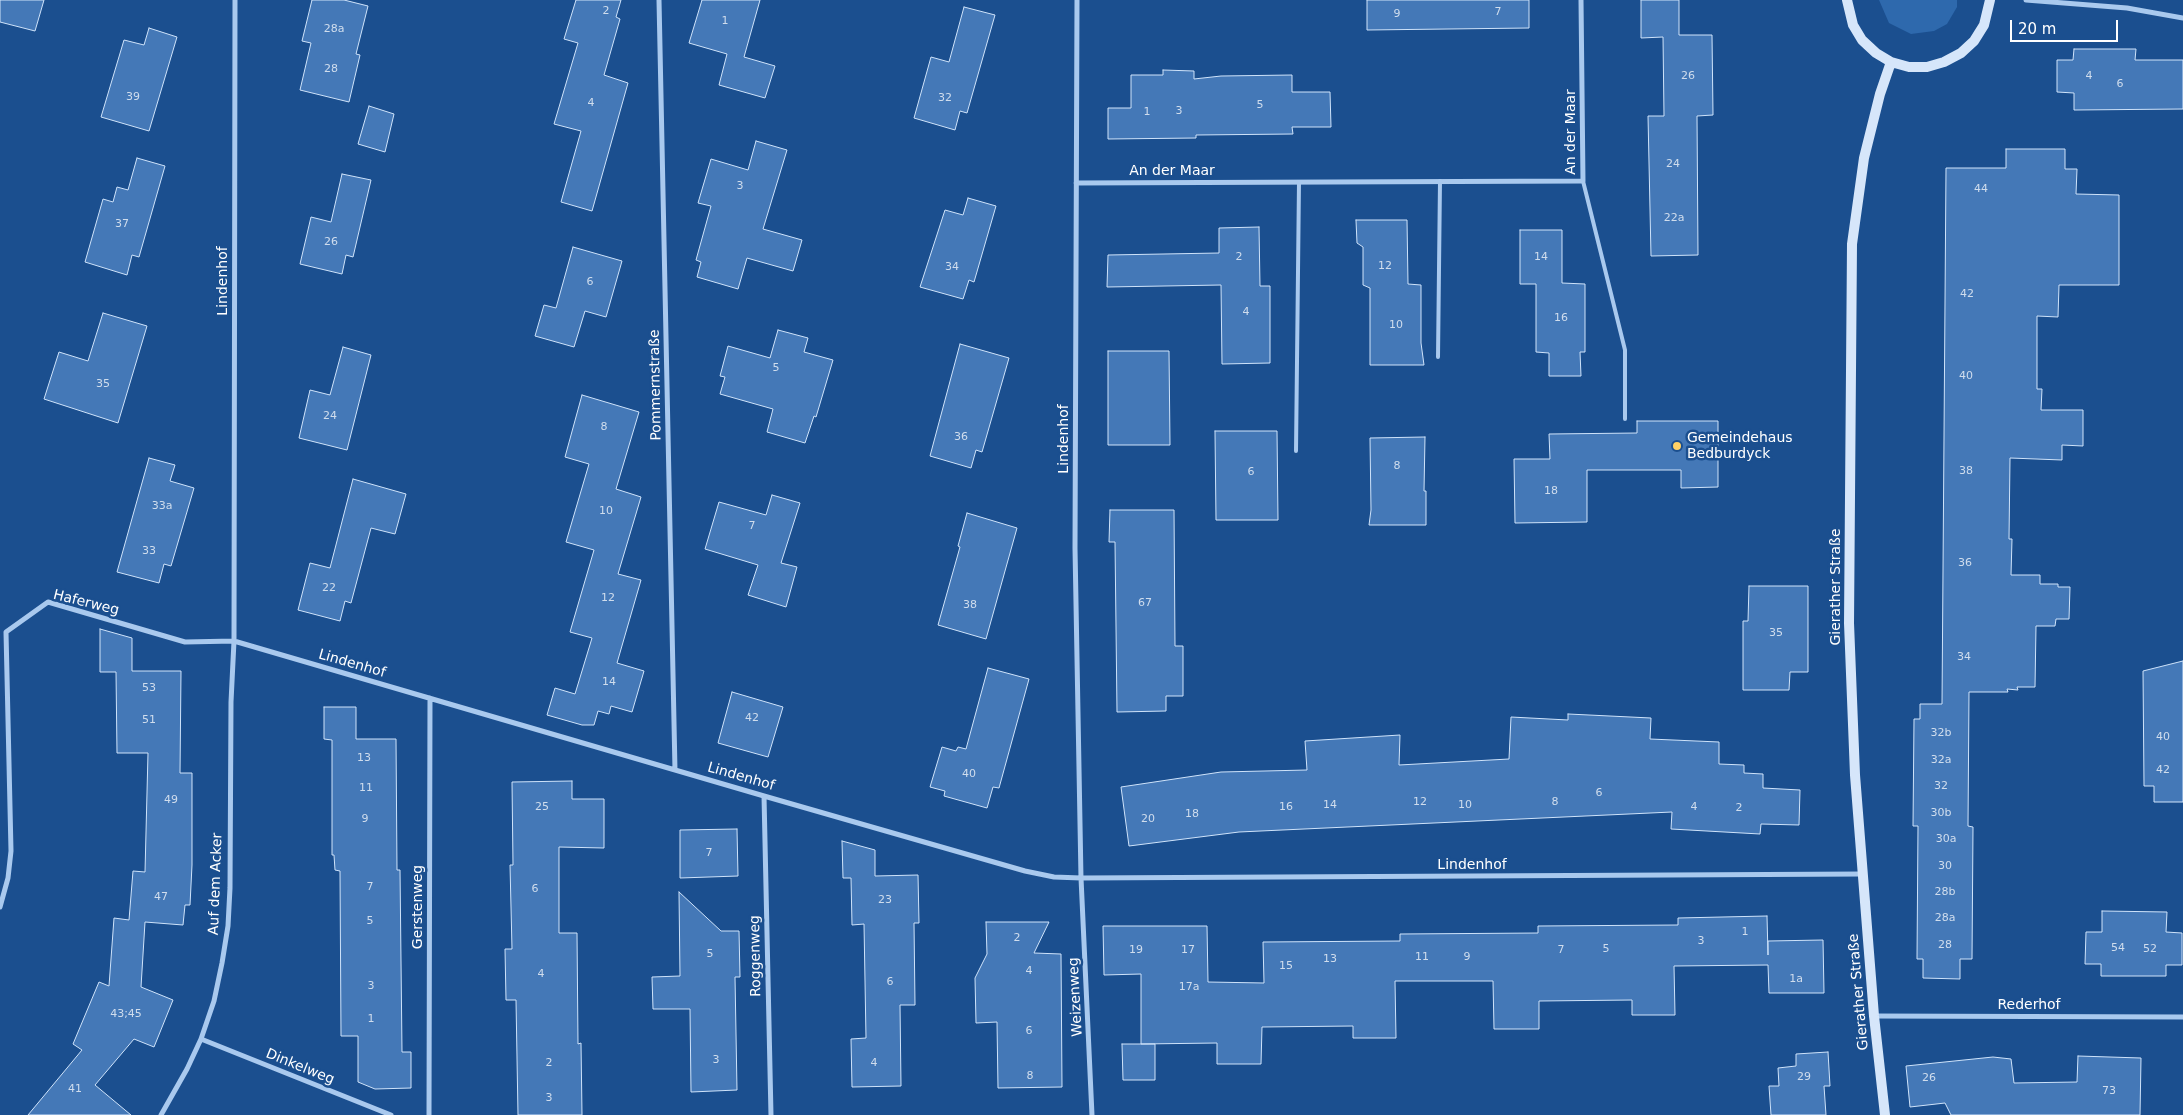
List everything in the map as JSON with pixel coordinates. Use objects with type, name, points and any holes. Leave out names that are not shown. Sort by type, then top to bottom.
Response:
[{"type":"main road","points":[[1847,0],[1853,25],[1862,40],[1876,53],[1891,62],[1909,66],[1927,66],[1944,62],[1961,53],[1974,41],[1984,25],[1990,0]]},
{"type":"main road","name":"Gierather Straße","points":[[1884,1115],[1874,1016],[1852,723],[1849,622],[1852,244],[1864,158],[1880,94],[1891,62]]},
{"type":"street","name":"Lindenhof","points":[[235,0],[234,641],[1024,871],[1054,877],[1863,874]]},
{"type":"street","name":"Pommernstraße","points":[[659,0],[675,770]]},
{"type":"street","name":"Lindenhof","points":[[1077,0],[1075,548],[1081,878]]},
{"type":"street","name":"An der Maar","points":[[1076,183],[1583,181],[1581,0]]},
{"type":"street","points":[[2026,0],[2127,8],[2183,18]]},
{"type":"street","name":"Haferweg","points":[[0,907],[8,878],[10,851],[6,632],[48,602],[185,642],[234,641]]},
{"type":"street","name":"Auf dem Acker","points":[[161,1115],[180,1083],[201,1040],[214,1001],[228,926],[231,702],[234,641]]},
{"type":"street","name":"Gerstenweg","points":[[429,1115],[430,698]]},
{"type":"street","name":"Roggenweg","points":[[764,796],[770,1115]]},
{"type":"street","name":"Weizenweg","points":[[1081,878],[1092,1115]]},
{"type":"street","name":"Rederhof","points":[[1874,1016],[2183,1017]]},
{"type":"street","name":"Dinkelweg","points":[[201,1040],[391,1115]]},
{"type":"lane","points":[[1438,357],[1440,181]]},
{"type":"lane","points":[[1583,181],[1625,350],[1625,419]]},
{"type":"lane","points":[[1296,450],[1299,182]]},
{"type":"shaded area","points":[[1879,0],[1957,0],[1957,7],[1947,24],[1934,31],[1911,34],[1889,23]]},
{"type":"building","points":[[0,0],[44,0],[35,31],[0,22]]},
{"type":"building","points":[[312,0],[344,0],[368,6],[356,54],[360,55],[349,102],[300,90],[311,43],[302,41]]},
{"type":"building","points":[[576,0],[621,0],[616,17],[620,19],[604,75],[628,83],[592,211],[561,202],[581,131],[554,124],[578,43],[564,39]]},
{"type":"building","points":[[702,0],[760,0],[744,57],[775,66],[765,98],[719,85],[727,54],[689,43]]},
{"type":"building","points":[[1367,0],[1529,0],[1529,28],[1367,30]]},
{"type":"building","points":[[1641,0],[1679,0],[1679,35],[1712,35],[1713,115],[1697,116],[1698,255],[1651,256],[1648,116],[1664,116],[1663,37],[1641,38]]},
{"type":"building","points":[[964,7],[995,15],[967,113],[960,111],[955,130],[914,118],[931,57],[949,62]]},
{"type":"building","points":[[149,28],[177,37],[149,131],[101,117],[124,40],[144,45]]},
{"type":"building","points":[[2074,49],[2136,49],[2135,60],[2183,60],[2183,109],[2074,110],[2074,93],[2057,92],[2057,60],[2073,60]]},
{"type":"building","points":[[1163,70],[1194,71],[1194,79],[1221,76],[1292,75],[1292,92],[1330,92],[1331,127],[1292,127],[1293,134],[1196,135],[1196,138],[1108,139],[1108,108],[1131,108],[1131,75],[1163,75]]},
{"type":"building","points":[[369,106],[394,114],[385,152],[358,144]]},
{"type":"building","points":[[756,141],[787,150],[763,229],[802,240],[793,271],[747,258],[738,289],[697,277],[701,262],[696,260],[711,206],[698,203],[711,159],[748,170]]},
{"type":"building","points":[[2006,149],[2065,149],[2065,169],[2077,169],[2076,194],[2119,195],[2119,285],[2059,285],[2058,317],[2037,316],[2037,389],[2042,389],[2041,410],[2083,410],[2083,446],[2062,445],[2062,460],[2010,458],[2009,539],[2012,539],[2011,575],[2040,575],[2040,584],[2058,584],[2058,587],[2070,587],[2069,619],[2056,619],[2055,626],[2036,626],[2035,687],[2017,687],[2018,690],[2007,689],[2008,692],[1969,692],[1968,826],[1973,827],[1972,959],[1960,959],[1960,979],[1923,978],[1923,959],[1917,959],[1918,826],[1913,826],[1914,719],[1920,719],[1920,704],[1942,704],[1946,168],[2006,168]]},
{"type":"building","points":[[137,158],[165,166],[139,257],[132,255],[127,275],[85,262],[103,199],[113,202],[117,187],[128,190]]},
{"type":"building","points":[[342,174],[371,180],[353,257],[346,255],[342,274],[300,264],[311,217],[331,222]]},
{"type":"building","points":[[968,198],[996,206],[974,282],[969,280],[963,299],[920,287],[945,210],[963,215]]},
{"type":"building","points":[[1356,220],[1407,220],[1408,284],[1421,285],[1421,343],[1424,365],[1370,365],[1370,288],[1363,285],[1363,247],[1357,243]]},
{"type":"building","points":[[1259,227],[1260,286],[1270,286],[1270,363],[1222,364],[1221,285],[1107,287],[1108,255],[1219,253],[1219,228]]},
{"type":"building","points":[[1520,230],[1562,230],[1562,283],[1585,284],[1585,352],[1580,352],[1581,376],[1549,376],[1549,353],[1536,352],[1536,284],[1520,284]]},
{"type":"building","points":[[573,247],[622,261],[606,317],[585,311],[574,347],[535,336],[544,305],[556,308]]},
{"type":"building","points":[[103,313],[147,326],[118,423],[44,399],[59,352],[88,361]]},
{"type":"building","points":[[778,330],[808,338],[804,352],[833,360],[816,417],[814,416],[805,443],[767,432],[773,409],[720,394],[725,377],[720,376],[728,346],[770,358]]},
{"type":"building","points":[[960,344],[1009,358],[982,452],[976,450],[971,468],[930,456]]},
{"type":"building","points":[[343,347],[371,355],[347,450],[299,438],[310,390],[330,395]]},
{"type":"building","points":[[1108,351],[1169,351],[1170,445],[1108,445]]},
{"type":"building","points":[[582,395],[639,412],[616,489],[641,497],[618,574],[641,580],[617,663],[644,671],[632,712],[611,706],[609,714],[598,711],[594,725],[582,725],[547,715],[555,688],[575,694],[592,638],[570,632],[594,550],[566,542],[589,464],[565,457]]},
{"type":"building","points":[[1637,421],[1718,421],[1718,487],[1681,488],[1681,470],[1587,470],[1587,522],[1515,523],[1514,459],[1550,459],[1549,434],[1637,433]]},
{"type":"building","points":[[1215,431],[1277,431],[1278,520],[1216,520]]},
{"type":"building","points":[[1425,437],[1424,491],[1426,491],[1426,525],[1369,525],[1371,510],[1370,438]]},
{"type":"building","points":[[149,458],[175,465],[170,481],[194,488],[171,566],[164,564],[159,583],[117,572]]},
{"type":"building","points":[[353,479],[406,494],[395,534],[371,528],[351,603],[345,601],[340,621],[298,610],[310,563],[330,568]]},
{"type":"building","points":[[772,495],[800,503],[781,563],[797,567],[786,607],[748,595],[758,565],[705,549],[719,502],[766,515]]},
{"type":"building","points":[[1110,510],[1174,510],[1175,646],[1183,646],[1183,696],[1166,696],[1166,711],[1117,712],[1115,542],[1109,542]]},
{"type":"building","points":[[967,513],[1017,528],[986,639],[938,625],[960,547],[958,546]]},
{"type":"building","points":[[1749,586],[1808,586],[1808,672],[1790,672],[1789,690],[1743,690],[1743,621],[1748,621]]},
{"type":"building","points":[[100,629],[132,638],[132,671],[181,671],[180,773],[192,773],[190,905],[185,905],[183,925],[145,922],[141,987],[173,1000],[154,1047],[134,1039],[95,1085],[131,1115],[28,1115],[82,1050],[73,1044],[99,982],[109,986],[114,918],[129,920],[133,871],[145,872],[148,753],[117,753],[116,672],[100,672]]},
{"type":"building","points":[[2183,661],[2183,802],[2154,802],[2154,786],[2144,786],[2143,671]]},
{"type":"building","points":[[988,668],[1029,679],[999,788],[993,787],[987,808],[944,796],[945,791],[930,787],[942,747],[956,751],[958,747],[966,749]]},
{"type":"building","points":[[732,692],[783,707],[768,757],[718,743]]},
{"type":"building","points":[[324,707],[356,707],[356,739],[396,739],[397,870],[400,870],[402,1052],[411,1052],[411,1088],[375,1089],[358,1082],[358,1036],[341,1036],[340,871],[335,870],[334,855],[332,855],[332,740],[324,739]]},
{"type":"building","points":[[1568,714],[1651,718],[1650,739],[1719,742],[1719,764],[1744,765],[1744,773],[1763,774],[1763,788],[1800,790],[1799,825],[1761,824],[1760,834],[1671,829],[1672,812],[1239,832],[1129,846],[1121,787],[1221,772],[1307,770],[1305,741],[1400,735],[1399,765],[1509,759],[1511,717],[1568,720]]},
{"type":"building","points":[[572,781],[572,799],[604,799],[604,848],[559,847],[559,933],[577,933],[578,1044],[581,1043],[582,1115],[518,1115],[516,1000],[506,1000],[505,949],[512,949],[510,865],[513,865],[512,782]]},
{"type":"building","points":[[737,829],[738,876],[680,878],[680,830]]},
{"type":"building","points":[[842,841],[875,850],[875,876],[918,875],[919,923],[914,923],[915,1005],[900,1005],[901,1086],[852,1087],[851,1039],[866,1038],[864,924],[852,925],[851,878],[843,878]]},
{"type":"building","points":[[679,892],[721,931],[739,931],[740,977],[735,977],[737,1090],[691,1092],[690,1009],[653,1009],[652,977],[680,976]]},
{"type":"building","points":[[2102,911],[2167,912],[2166,932],[2182,933],[2182,965],[2166,965],[2166,976],[2101,976],[2101,964],[2085,964],[2086,932],[2102,932]]},
{"type":"building","points":[[1767,916],[1768,955],[1768,941],[1823,940],[1824,993],[1769,993],[1768,965],[1674,966],[1675,1015],[1632,1015],[1632,1000],[1539,1001],[1539,1029],[1494,1029],[1493,981],[1395,981],[1396,1038],[1353,1038],[1353,1026],[1262,1027],[1261,1064],[1217,1064],[1217,1043],[1141,1044],[1141,974],[1104,975],[1103,926],[1207,926],[1208,982],[1264,983],[1263,942],[1400,941],[1400,934],[1538,933],[1538,926],[1678,925],[1678,918]]},
{"type":"building","points":[[986,922],[1049,922],[1034,953],[1061,954],[1062,1087],[998,1088],[997,1022],[976,1023],[975,978],[987,954]]},
{"type":"building","points":[[1122,1044],[1155,1044],[1155,1080],[1123,1080]]},
{"type":"building","points":[[1828,1052],[1830,1086],[1824,1086],[1826,1115],[1771,1115],[1769,1086],[1779,1086],[1778,1068],[1796,1066],[1796,1054]]},
{"type":"building","points":[[2078,1056],[2141,1058],[2140,1115],[1951,1115],[1945,1103],[1910,1107],[1906,1066],[1993,1057],[2011,1059],[2014,1083],[2077,1082]]},
{"type":"place","name":"Gemeindehaus Bedburdyck","points":[[1677,446]]}]
